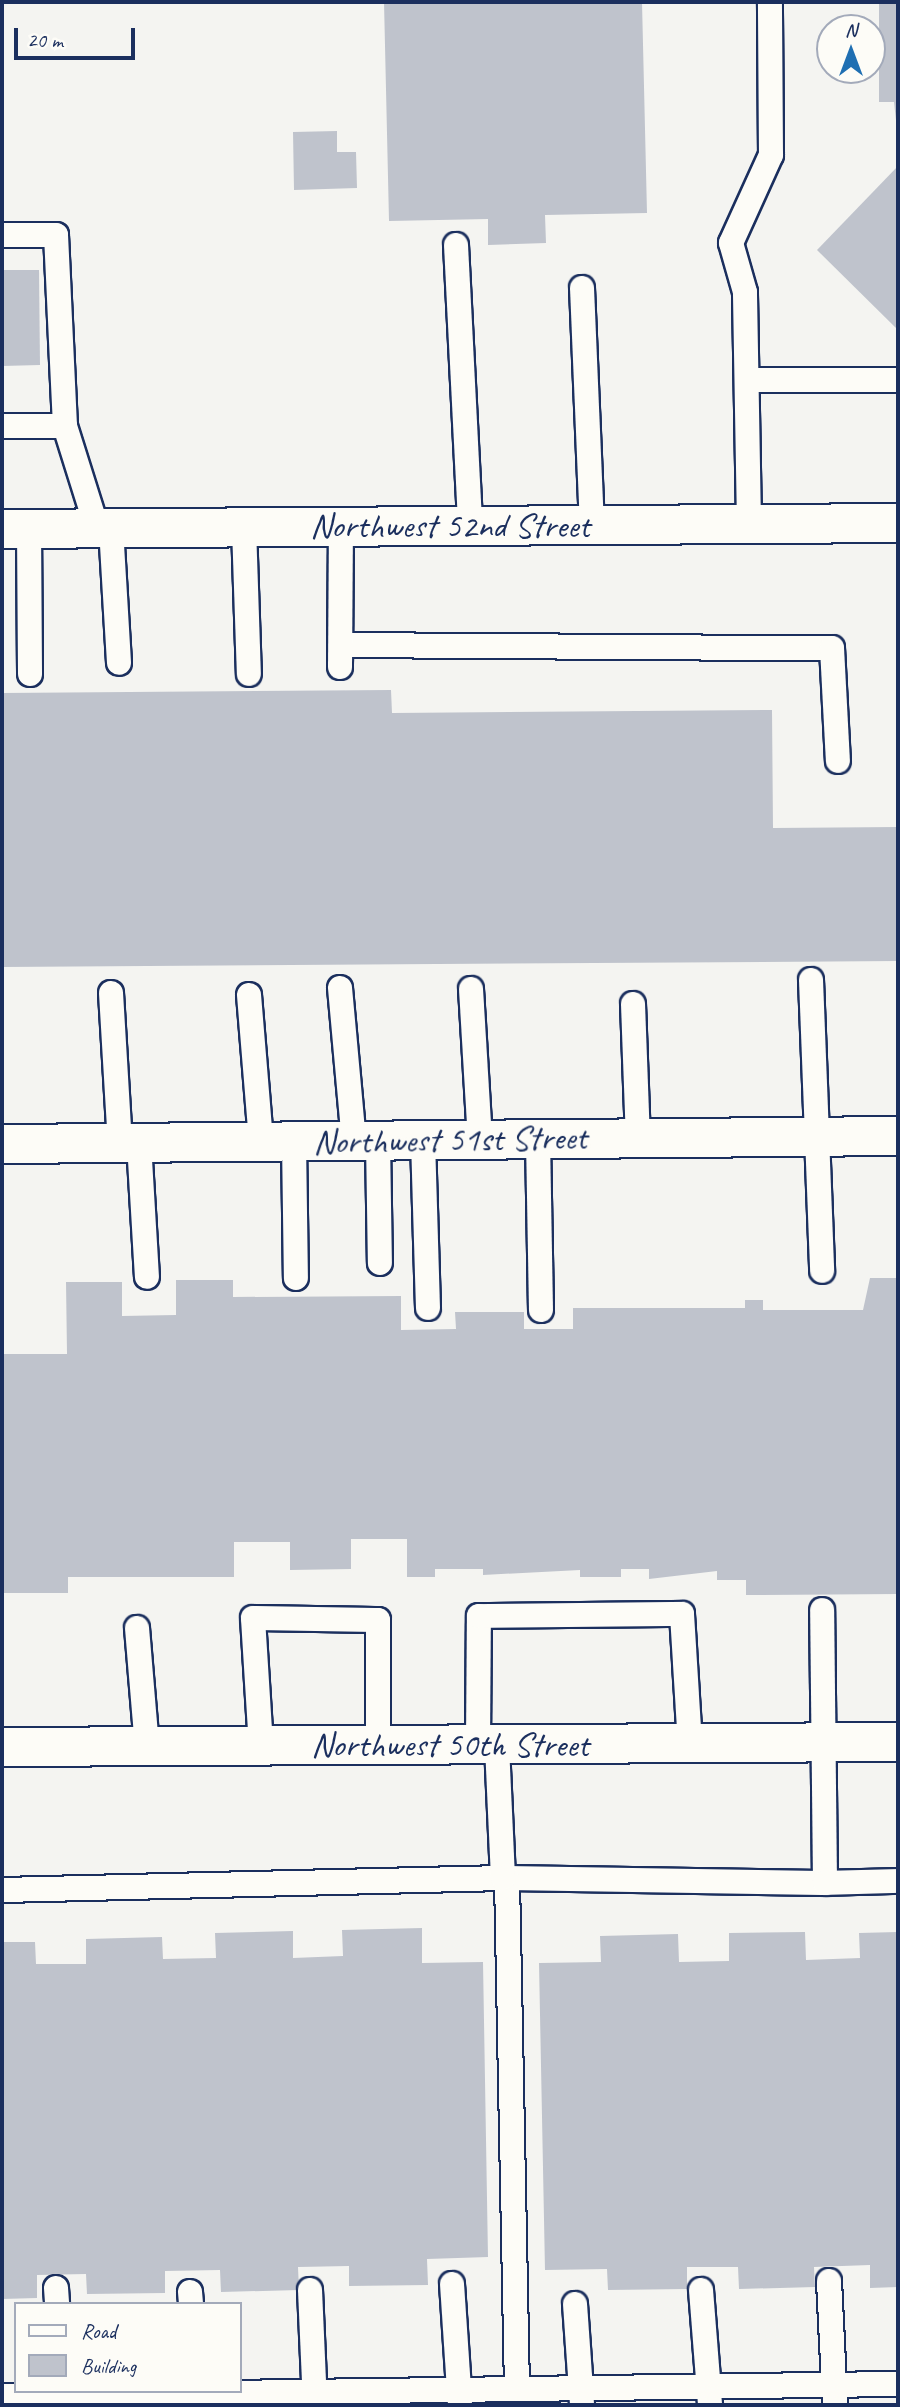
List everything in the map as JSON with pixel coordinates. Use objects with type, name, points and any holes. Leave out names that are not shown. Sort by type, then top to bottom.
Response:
[{"type":"street","name":"Northwest 52nd Street","points":[[16,529],[898,523]]},
{"type":"street","name":"Northwest 51st Street","points":[[2,1144],[898,1136]]},
{"type":"street","name":"Northwest 50th Street","points":[[2,1747],[898,1742]]},
{"type":"lane","points":[[749,524],[745,292],[730,243],[771,155],[770,2]]},
{"type":"lane","points":[[2,235],[56,235],[65,426],[104,528],[119,663]]},
{"type":"lane","points":[[456,245],[470,526]]},
{"type":"lane","points":[[582,288],[592,524]]},
{"type":"lane","points":[[747,380],[898,380]]},
{"type":"lane","points":[[2,426],[65,426]]},
{"type":"lane","points":[[341,526],[341,656],[832,649],[838,761]]},
{"type":"lane","points":[[244,527],[249,674]]},
{"type":"lane","points":[[16,529],[30,674]]},
{"type":"lane","points":[[811,980],[822,1271]]},
{"type":"lane","points":[[340,988],[366,1141],[380,1263]]},
{"type":"lane","points":[[471,989],[480,1139]]},
{"type":"lane","points":[[111,993],[147,1277]]},
{"type":"lane","points":[[249,995],[277,1141],[296,1278]]},
{"type":"lane","points":[[633,1004],[638,1138]]},
{"type":"lane","points":[[538,1139],[541,1310]]},
{"type":"lane","points":[[423,1140],[428,1308]]},
{"type":"lane","points":[[822,1609],[828,1743],[825,1883]]},
{"type":"lane","points":[[517,2388],[505,1878],[488,1744],[479,1616],[682,1614],[690,1744]]},
{"type":"lane","points":[[261,1746],[253,1618],[378,1620],[379,1745]]},
{"type":"lane","points":[[138,1628],[147,1746]]},
{"type":"lane","points":[[2,1890],[505,1878],[825,1883],[898,1881]]},
{"type":"lane","points":[[830,2281],[834,2395]]},
{"type":"lane","points":[[452,2284],[460,2397]]},
{"type":"lane","points":[[310,2290],[314,2398]]},
{"type":"lane","points":[[701,2290],[710,2396]]},
{"type":"lane","points":[[575,2304],[582,2396]]},
{"type":"lane","points":[[2,2396],[460,2397],[517,2388],[582,2396],[834,2395],[898,2384]]},
{"type":"building","points":[[384,2],[642,2],[647,213],[545,215],[546,243],[488,245],[488,219],[389,221]]},
{"type":"building","points":[[879,2],[898,2],[898,139],[894,102],[879,102],[879,84],[886,84],[886,14],[879,14]]},
{"type":"building","points":[[337,131],[337,152],[356,152],[357,188],[294,190],[293,132]]},
{"type":"building","points":[[898,166],[898,330],[817,250]]},
{"type":"building","points":[[2,270],[39,270],[40,365],[2,366]]},
{"type":"building","points":[[391,690],[392,713],[772,710],[773,828],[898,827],[898,961],[2,967],[2,693]]},
{"type":"building","points":[[870,1278],[898,1278],[898,1594],[746,1595],[746,1580],[717,1580],[717,1571],[649,1579],[649,1569],[621,1569],[621,1577],[580,1577],[580,1570],[483,1575],[483,1569],[435,1569],[435,1577],[407,1577],[407,1539],[351,1539],[351,1569],[290,1570],[290,1542],[234,1542],[234,1577],[68,1577],[68,1593],[2,1593],[2,1354],[67,1354],[66,1282],[122,1282],[122,1316],[176,1315],[176,1280],[233,1280],[233,1297],[401,1296],[401,1330],[456,1329],[455,1312],[524,1312],[524,1329],[573,1329],[573,1308],[745,1308],[745,1300],[763,1300],[763,1310],[863,1310]]},
{"type":"building","points":[[422,1928],[422,1963],[483,1962],[488,2257],[427,2259],[428,2285],[349,2286],[349,2266],[298,2267],[299,2290],[221,2292],[220,2270],[165,2271],[165,2293],[87,2294],[86,2274],[37,2275],[37,2298],[2,2299],[2,1942],[35,1942],[36,1964],[86,1964],[86,1939],[162,1937],[163,1959],[216,1958],[215,1933],[293,1931],[293,1958],[343,1956],[342,1930]]},
{"type":"building","points":[[805,1932],[806,1960],[860,1958],[859,1933],[898,1932],[898,2287],[870,2288],[870,2265],[814,2267],[815,2287],[739,2289],[738,2267],[687,2267],[687,2289],[608,2290],[607,2269],[545,2270],[539,1963],[601,1962],[600,1936],[678,1934],[679,1962],[729,1961],[729,1933]]}]
